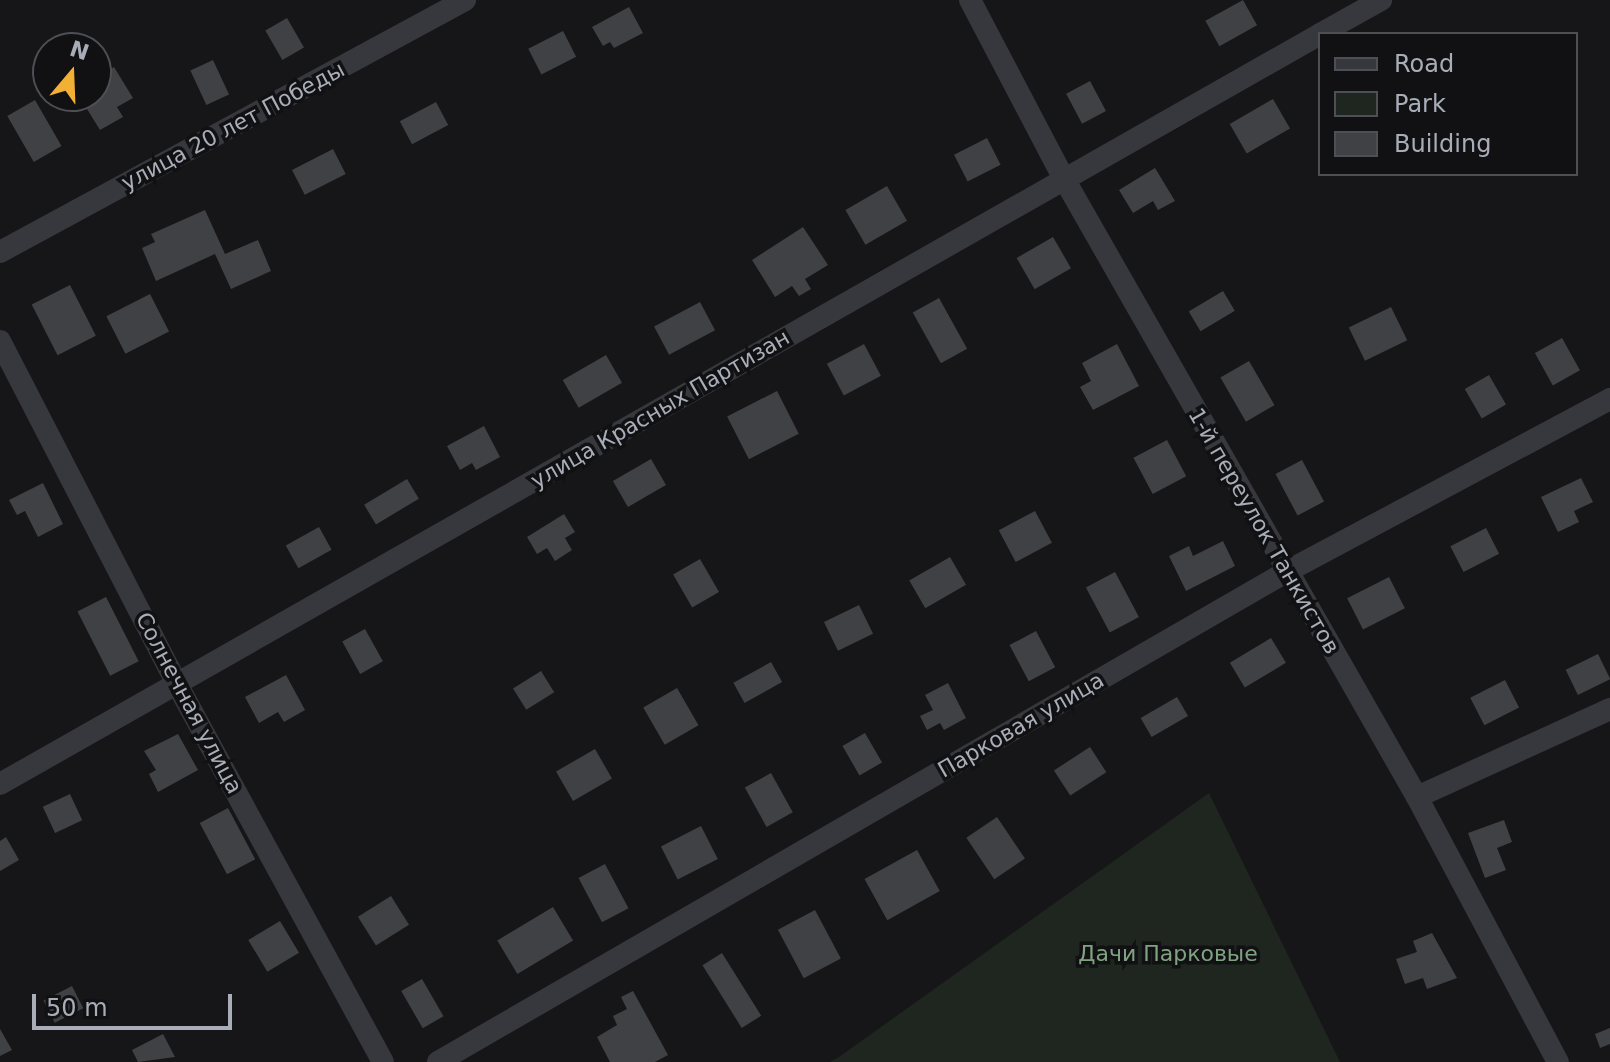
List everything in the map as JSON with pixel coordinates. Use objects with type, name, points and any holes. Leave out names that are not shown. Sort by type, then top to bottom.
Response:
[{"type":"street","name":"улица 20 лет Победы","points":[[0,252],[465,0]]},
{"type":"street","name":"1-й переулок Танкистов","points":[[970,0],[1063,177],[1417,797],[1558,1062]]},
{"type":"street","name":"улица Красных Партизан","points":[[1324,32],[1381,0]]},
{"type":"street","name":"улица Красных Партизан","points":[[0,784],[178,686],[1063,177],[1318,35]]},
{"type":"street","name":"Солнечная улица","points":[[0,341],[178,686],[383,1062]]},
{"type":"street","name":"Парковая улица","points":[[438,1062],[1286,572],[1610,399]]},
{"type":"street","points":[[1417,797],[1610,709]]},
{"type":"green space","name":"Дачи Парковые","points":[[1209,793],[1340,1062],[830,1062],[839,1057]]},
{"type":"building","points":[[1243,0],[1257,25],[1219,46],[1205,21]]},
{"type":"building","points":[[629,7],[643,33],[614,48],[610,42],[603,46],[592,27]]},
{"type":"building","points":[[287,18],[304,47],[282,60],[265,31]]},
{"type":"building","points":[[563,31],[576,57],[541,75],[528,49]]},
{"type":"building","points":[[213,60],[229,94],[206,105],[190,71]]},
{"type":"building","points":[[112,68],[133,98],[117,107],[123,117],[100,130],[89,112],[112,112]]},
{"type":"building","points":[[1090,81],[1106,111],[1082,124],[1066,94]]},
{"type":"building","points":[[1273,99],[1290,128],[1247,153],[1230,124]]},
{"type":"building","points":[[32,102],[32,112],[42,112],[62,146],[34,162],[7,116]]},
{"type":"building","points":[[436,102],[448,125],[412,144],[400,121]]},
{"type":"building","points":[[987,138],[1001,165],[968,182],[954,155]]},
{"type":"building","points":[[333,149],[346,174],[305,195],[292,170]]},
{"type":"building","points":[[1155,168],[1175,201],[1158,210],[1153,201],[1133,213],[1119,190]]},
{"type":"building","points":[[887,186],[907,221],[865,245],[845,210]]},
{"type":"building","points":[[205,210],[225,254],[258,240],[271,271],[231,289],[215,254],[156,281],[142,248],[155,242],[151,234]]},
{"type":"building","points":[[803,227],[828,265],[805,279],[811,289],[799,296],[792,286],[775,297],[752,260]]},
{"type":"building","points":[[1053,237],[1071,268],[1035,289],[1017,258]]},
{"type":"building","points":[[70,285],[96,336],[58,355],[32,305]]},
{"type":"building","points":[[1223,291],[1235,311],[1201,331],[1189,312]]},
{"type":"building","points":[[150,294],[169,331],[125,354],[106,316]]},
{"type":"building","points":[[939,298],[967,349],[941,363],[913,313]]},
{"type":"building","points":[[700,302],[715,330],[669,355],[654,326]]},
{"type":"building","points":[[1391,307],[1407,340],[1365,361],[1349,328]]},
{"type":"building","points":[[1562,338],[1580,370],[1553,385],[1535,353]]},
{"type":"building","points":[[864,344],[881,376],[844,396],[827,364]]},
{"type":"building","points":[[1117,344],[1139,386],[1093,410],[1080,387],[1091,381],[1082,363]]},
{"type":"building","points":[[606,355],[622,383],[579,408],[563,380]]},
{"type":"building","points":[[1249,361],[1274,405],[1246,422],[1220,378]]},
{"type":"building","points":[[1489,375],[1506,404],[1482,418],[1465,389]]},
{"type":"building","points":[[777,391],[799,434],[749,459],[727,416]]},
{"type":"building","points":[[484,426],[500,457],[476,470],[472,463],[460,470],[447,446]]},
{"type":"building","points":[[1167,440],[1186,476],[1153,494],[1133,458]]},
{"type":"building","points":[[651,459],[666,485],[628,507],[613,481]]},
{"type":"building","points":[[1302,460],[1324,501],[1298,516],[1276,474]]},
{"type":"building","points":[[1581,478],[1593,502],[1574,511],[1579,522],[1558,532],[1541,497]]},
{"type":"building","points":[[407,479],[419,499],[376,524],[364,505]]},
{"type":"building","points":[[43,483],[63,524],[38,537],[25,511],[17,515],[9,500]]},
{"type":"building","points":[[1035,511],[1052,543],[1016,562],[999,530]]},
{"type":"building","points":[[564,514],[575,532],[565,538],[572,550],[555,561],[547,548],[537,554],[527,537]]},
{"type":"building","points":[[319,527],[332,550],[298,568],[286,545]]},
{"type":"building","points":[[1486,528],[1499,554],[1464,572],[1450,546]]},
{"type":"building","points":[[1223,541],[1235,566],[1186,591],[1169,556],[1189,546],[1193,556]]},
{"type":"building","points":[[950,557],[966,585],[925,608],[909,580]]},
{"type":"building","points":[[700,559],[719,592],[692,607],[673,574]]},
{"type":"building","points":[[1115,572],[1139,617],[1110,633],[1086,587]]},
{"type":"building","points":[[1389,577],[1405,608],[1363,630],[1347,598]]},
{"type":"building","points":[[106,597],[139,661],[110,676],[77,612]]},
{"type":"building","points":[[859,605],[873,634],[838,651],[824,622]]},
{"type":"building","points":[[365,629],[383,661],[360,674],[342,642]]},
{"type":"building","points":[[1036,631],[1055,667],[1029,681],[1010,645]]},
{"type":"building","points":[[1271,638],[1286,663],[1245,688],[1230,663]]},
{"type":"building","points":[[1598,654],[1610,679],[1578,695],[1566,670]]},
{"type":"building","points":[[771,662],[782,682],[745,703],[733,683]]},
{"type":"building","points":[[541,671],[554,692],[526,710],[513,688]]},
{"type":"building","points":[[286,675],[305,710],[284,722],[278,712],[259,723],[245,697]]},
{"type":"building","points":[[1505,680],[1519,708],[1484,725],[1470,698]]},
{"type":"building","points":[[948,683],[966,718],[944,730],[940,723],[927,730],[920,716],[933,710],[925,695]]},
{"type":"building","points":[[677,688],[698,725],[665,745],[643,708]]},
{"type":"building","points":[[1177,697],[1188,716],[1152,737],[1141,718]]},
{"type":"building","points":[[865,733],[882,762],[859,775],[842,746]]},
{"type":"building","points":[[178,734],[198,770],[158,792],[149,774],[156,770],[144,751]]},
{"type":"building","points":[[1090,747],[1106,772],[1070,796],[1054,770]]},
{"type":"building","points":[[595,749],[612,778],[573,801],[556,772]]},
{"type":"building","points":[[771,773],[793,812],[767,827],[745,788]]},
{"type":"building","points":[[70,794],[82,820],[55,833],[43,807]]},
{"type":"building","points":[[228,808],[255,859],[227,874],[200,823]]},
{"type":"building","points":[[997,817],[1025,858],[994,879],[966,838]]},
{"type":"building","points":[[1504,820],[1512,842],[1497,848],[1506,870],[1485,878],[1468,833]]},
{"type":"building","points":[[701,826],[718,859],[678,879],[661,846]]},
{"type":"building","points":[[6,837],[19,860],[0,871],[0,841]]},
{"type":"building","points":[[917,850],[940,891],[887,920],[865,879]]},
{"type":"building","points":[[605,864],[628,908],[602,922],[579,878]]},
{"type":"building","points":[[391,896],[409,925],[376,946],[358,917]]},
{"type":"building","points":[[553,907],[573,940],[517,974],[497,940]]},
{"type":"building","points":[[815,910],[841,959],[804,978],[778,930]]},
{"type":"building","points":[[280,921],[299,953],[267,972],[248,940]]},
{"type":"building","points":[[1432,933],[1457,978],[1427,989],[1423,978],[1405,984],[1396,959],[1417,952],[1413,941]]},
{"type":"building","points":[[722,953],[761,1016],[742,1028],[702,965]]},
{"type":"building","points":[[422,979],[444,1016],[423,1028],[401,991]]},
{"type":"building","points":[[72,986],[83,1008],[55,1023],[43,1001]]},
{"type":"building","points":[[633,991],[668,1055],[655,1062],[610,1062],[597,1037],[617,1025],[613,1016],[627,1009],[621,997]]},
{"type":"building","points":[[1610,1028],[1610,1044],[1600,1048],[1595,1034]]},
{"type":"building","points":[[0,1029],[12,1050],[0,1056]]},
{"type":"building","points":[[163,1034],[175,1057],[138,1062],[132,1050]]}]
